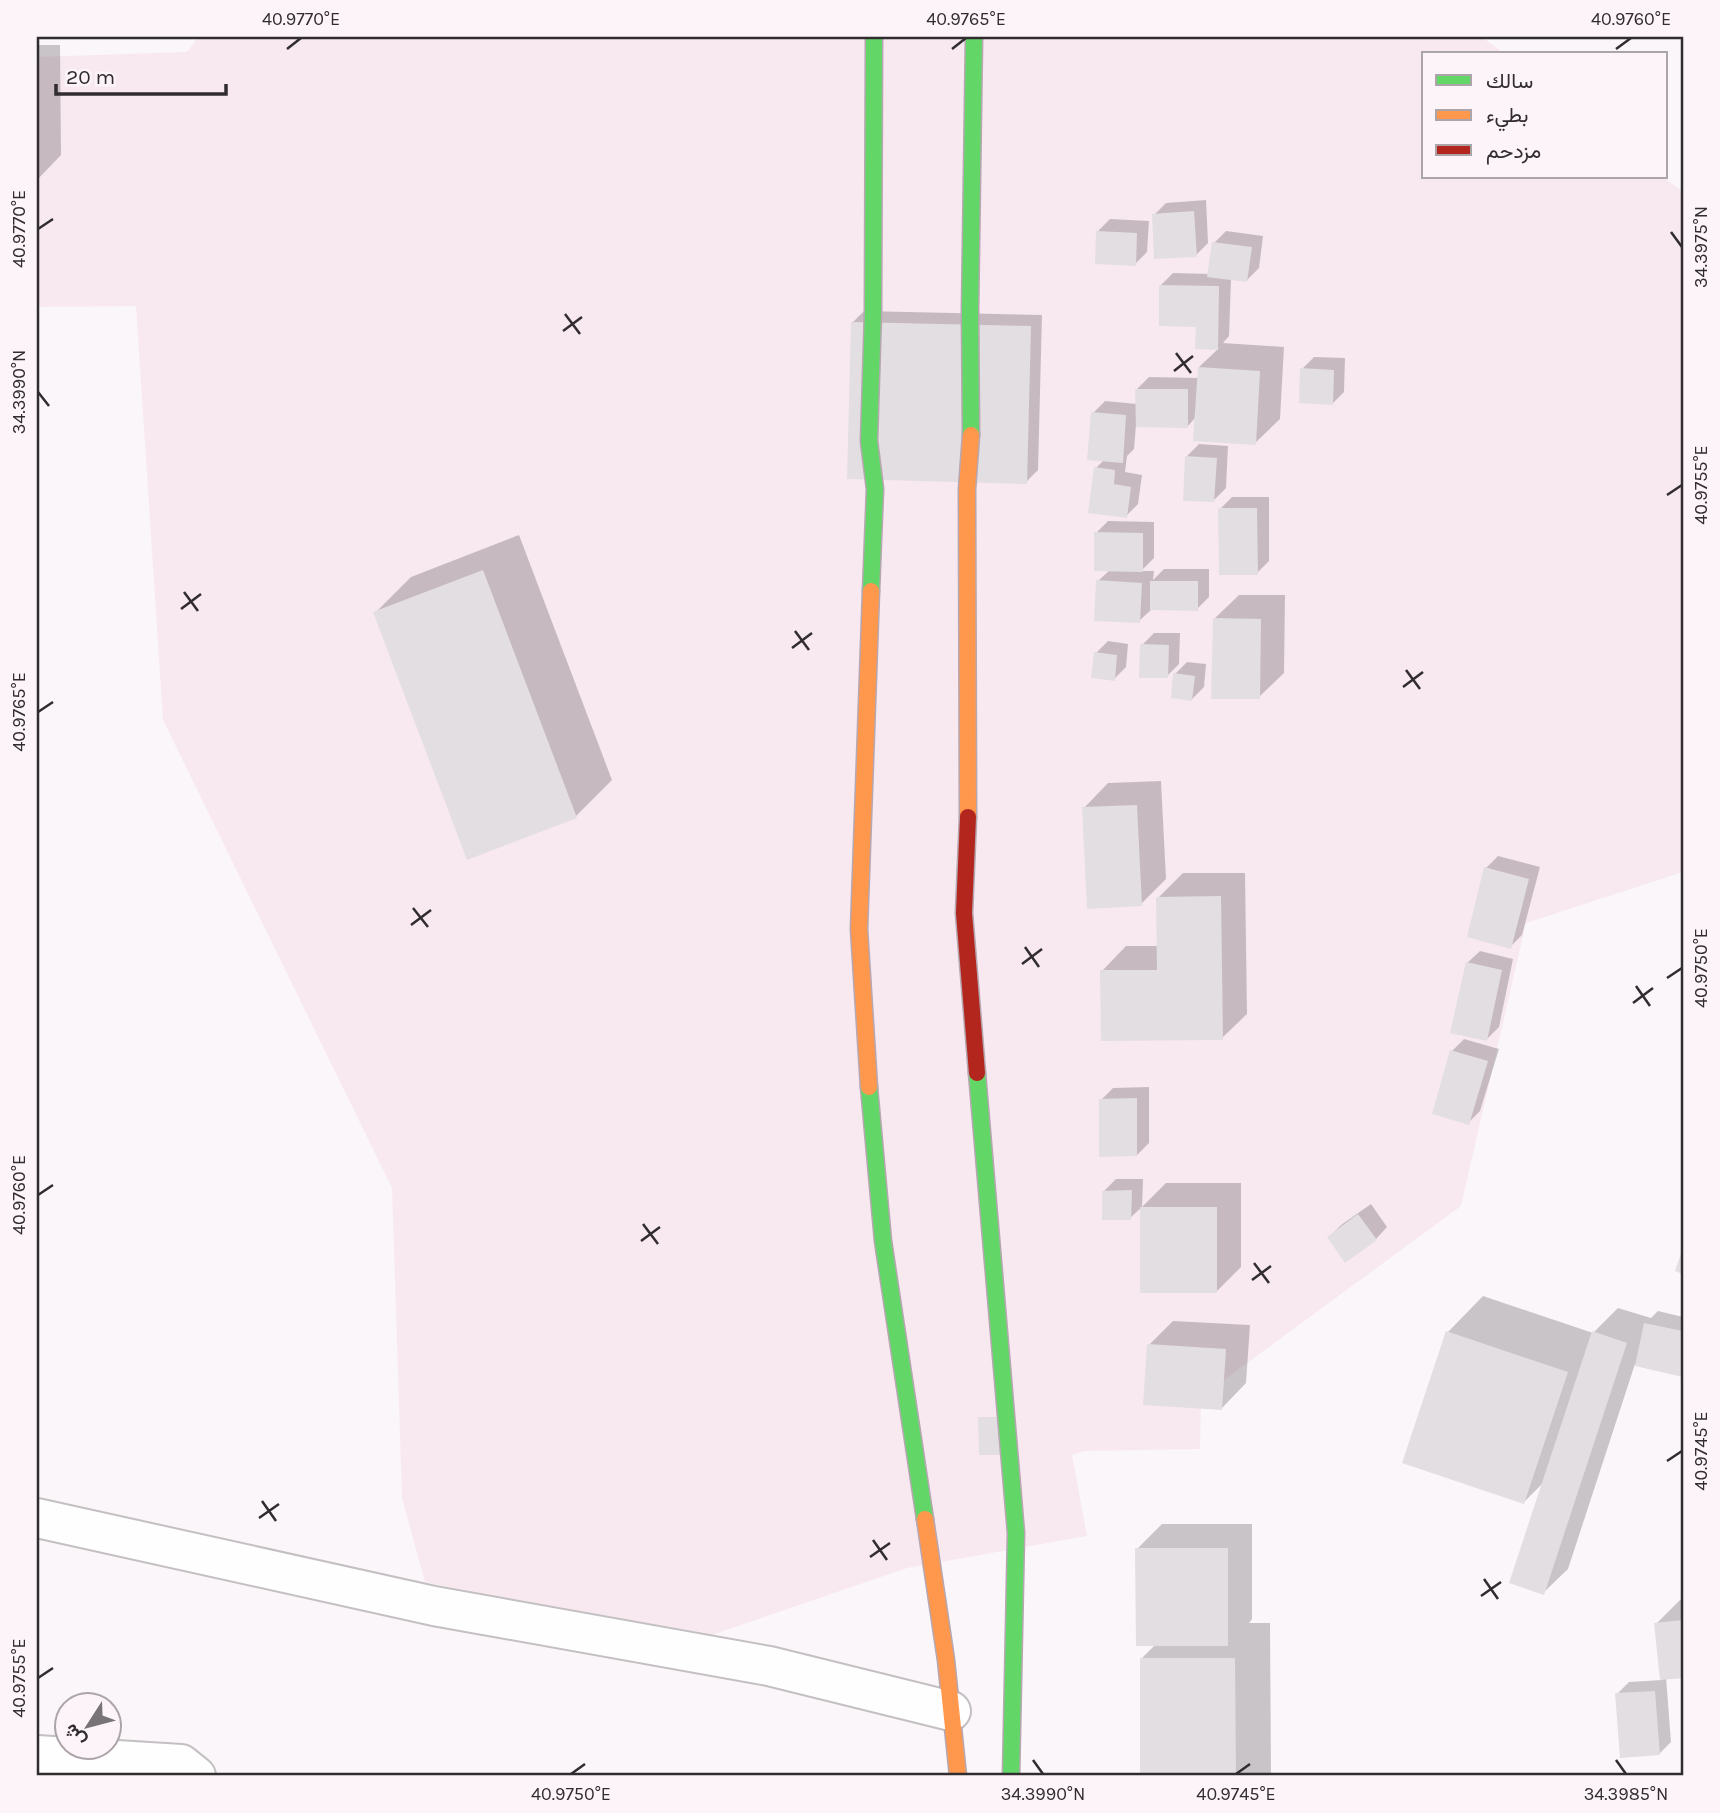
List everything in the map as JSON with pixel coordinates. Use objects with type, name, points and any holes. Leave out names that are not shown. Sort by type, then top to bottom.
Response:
[{"type":"highway","points":[[874,37],[873,311],[869,442],[875,489],[859,929],[867,1068],[883,1241],[946,1660],[958,1776]]},
{"type":"highway","points":[[974,37],[971,440],[967,489],[969,786],[964,913],[1016,1533],[1011,1776]]},
{"type":"street","points":[[37,1518],[433,1606],[769,1666],[951,1711]]},
{"type":"street","points":[[37,1755],[181,1764],[197,1776]]},
{"type":"shaded area","points":[[198,37],[1482,37],[1502,52],[1422,52],[1422,178],[1664,178],[1683,192],[1683,872],[1526,923],[1461,1206],[1201,1397],[1200,1449],[1084,1451],[1072,1455],[1087,1536],[907,1568],[706,1637],[425,1582],[402,1498],[392,1188],[163,720],[136,306],[37,307],[37,57],[187,52]]},
{"type":"building","points":[[1194,211],[1197,257],[1154,259],[1152,214]]},
{"type":"building","points":[[1096,231],[1137,233],[1136,266],[1095,264]]},
{"type":"building","points":[[1212,242],[1252,247],[1247,282],[1207,277]]},
{"type":"building","points":[[1159,285],[1219,286],[1218,350],[1195,349],[1196,327],[1159,326]]},
{"type":"building","points":[[851,322],[1031,326],[1027,484],[847,479]]},
{"type":"building","points":[[1198,367],[1260,371],[1256,445],[1193,441]]},
{"type":"building","points":[[1300,368],[1334,370],[1333,405],[1299,403]]},
{"type":"building","points":[[1135,389],[1188,389],[1188,428],[1136,427]]},
{"type":"building","points":[[1091,412],[1126,415],[1123,463],[1087,460]]},
{"type":"building","points":[[1185,456],[1217,458],[1214,502],[1183,501]]},
{"type":"building","points":[[1094,467],[1115,470],[1114,484],[1131,487],[1127,518],[1088,513]]},
{"type":"building","points":[[1218,508],[1257,508],[1258,575],[1219,575]]},
{"type":"building","points":[[1094,532],[1143,533],[1143,572],[1094,571]]},
{"type":"building","points":[[483,570],[577,818],[467,860],[373,612]]},
{"type":"building","points":[[1096,580],[1142,583],[1140,623],[1094,621]]},
{"type":"building","points":[[1150,581],[1198,581],[1198,611],[1150,610]]},
{"type":"building","points":[[1213,618],[1261,619],[1260,699],[1211,699]]},
{"type":"building","points":[[1140,644],[1169,645],[1168,678],[1139,678]]},
{"type":"building","points":[[1094,652],[1117,655],[1115,681],[1091,678]]},
{"type":"building","points":[[1173,673],[1195,676],[1192,701],[1171,698]]},
{"type":"building","points":[[1137,805],[1142,906],[1087,909],[1082,807]]},
{"type":"building","points":[[1484,867],[1529,879],[1511,949],[1467,937]]},
{"type":"building","points":[[1221,896],[1223,1040],[1101,1041],[1100,970],[1157,970],[1156,897]]},
{"type":"building","points":[[1466,962],[1502,970],[1487,1041],[1450,1033]]},
{"type":"building","points":[[1450,1050],[1488,1061],[1469,1125],[1432,1114]]},
{"type":"building","points":[[1137,1098],[1137,1156],[1099,1157],[1099,1099]]},
{"type":"building","points":[[1132,1190],[1131,1220],[1102,1220],[1102,1191]]},
{"type":"building","points":[[1140,1207],[1217,1207],[1217,1293],[1140,1293]]},
{"type":"building","points":[[1358,1214],[1377,1240],[1345,1263],[1327,1237]]},
{"type":"building","points":[[1683,1248],[1683,1274],[1675,1271]]},
{"type":"building","points":[[1644,1323],[1683,1331],[1683,1377],[1635,1366]]},
{"type":"building","points":[[1446,1331],[1568,1372],[1524,1504],[1402,1463]]},
{"type":"building","points":[[1592,1331],[1627,1343],[1544,1595],[1509,1583]]},
{"type":"building","points":[[1147,1344],[1226,1349],[1222,1410],[1143,1405]]},
{"type":"building","points":[[978,1417],[1002,1417],[1003,1455],[979,1455]]},
{"type":"building","points":[[1135,1548],[1228,1548],[1228,1646],[1136,1646]]},
{"type":"building","points":[[1683,1620],[1683,1678],[1660,1680],[1654,1623]]},
{"type":"building","points":[[1140,1658],[1235,1658],[1236,1776],[1140,1776]]},
{"type":"building","points":[[1655,1691],[1660,1755],[1620,1758],[1615,1693]]},
{"type":"traffic: fast","points":[[871,591],[875,489],[869,441],[873,311],[874,37]]},
{"type":"traffic: fast","points":[[971,435],[974,37]]},
{"type":"traffic: fast","points":[[977,1073],[1016,1533],[1011,1776]]},
{"type":"traffic: fast","points":[[869,1087],[883,1241],[925,1519]]},
{"type":"traffic: slow","points":[[968,817],[967,489],[971,435]]},
{"type":"traffic: slow","points":[[869,1087],[859,929],[871,591]]},
{"type":"traffic: slow","points":[[925,1519],[946,1660],[958,1776]]},
{"type":"traffic: jam","points":[[968,817],[964,913],[977,1073]]}]
